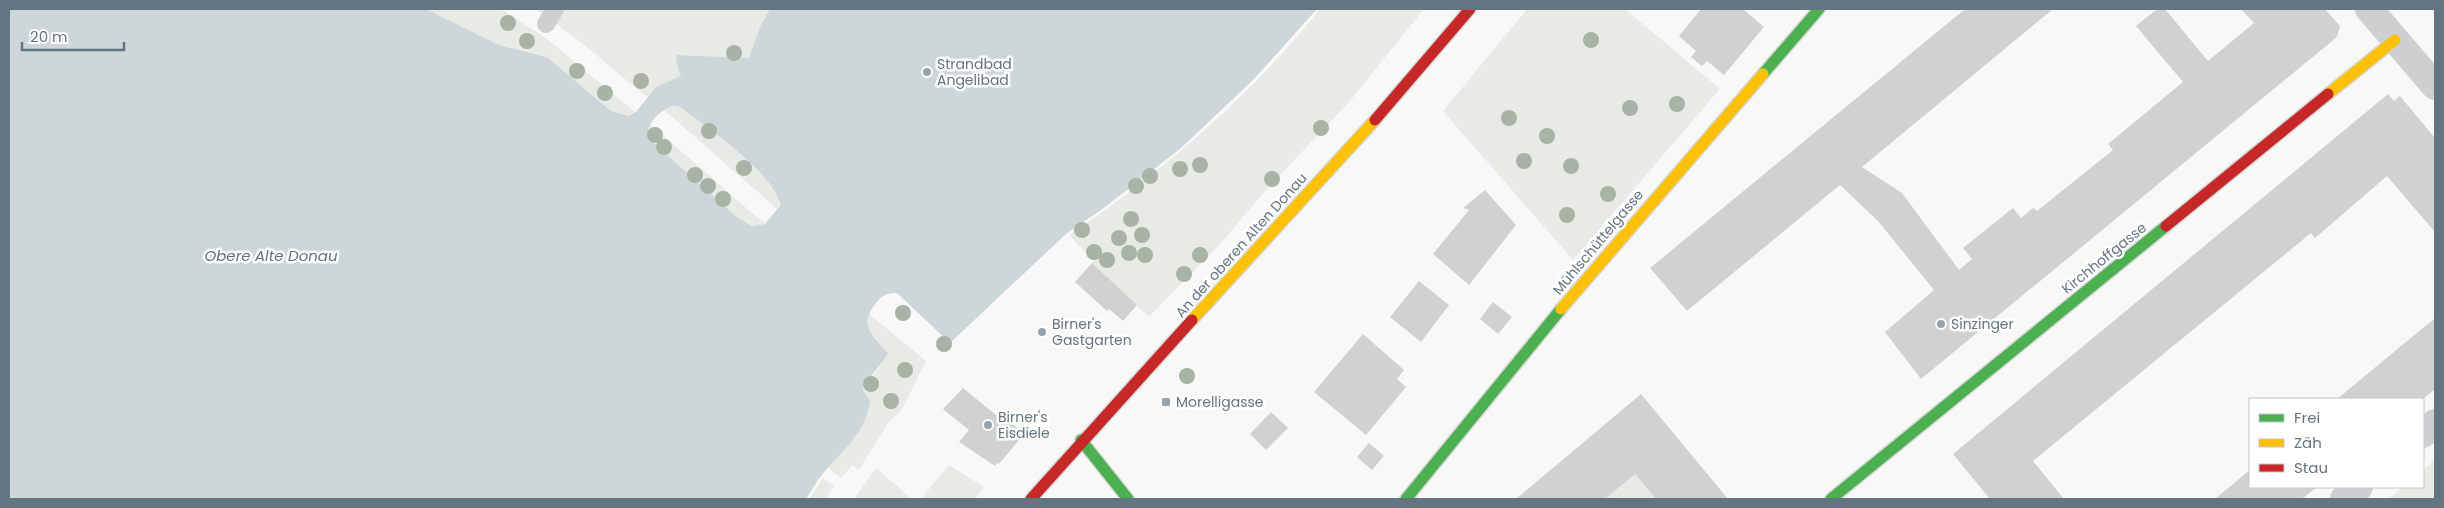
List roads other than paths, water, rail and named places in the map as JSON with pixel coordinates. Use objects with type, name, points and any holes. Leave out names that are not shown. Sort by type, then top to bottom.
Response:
[{"type":"street","name":"An der oberen Alten Donau","points":[[1031,499],[1081,440],[1364,133],[1470,9]]},
{"type":"street","name":"Mühlschüttelgasse","points":[[1406,499],[1595,267],[1819,9]]},
{"type":"street","points":[[2369,9],[2435,86]]},
{"type":"street","name":"Kirchhoffgasse","points":[[1831,499],[2395,40]]},
{"type":"street","points":[[2424,433],[2435,423]]},
{"type":"street","points":[[1081,440],[1128,499]]},
{"type":"street","points":[[2344,499],[2358,488]]},
{"type":"lane","points":[[546,24],[555,9]]},
{"type":"water","name":"Obere Alte Donau","points":[[9,9],[426,9],[499,45],[547,57],[611,111],[628,116],[636,112],[656,87],[681,76],[676,55],[749,58],[760,27],[770,9],[1317,9],[1254,79],[1180,149],[1101,210],[1067,233],[950,343],[897,293],[888,294],[880,298],[871,311],[868,324],[872,335],[888,353],[867,381],[863,390],[870,401],[867,413],[852,442],[819,479],[806,499],[9,499]],"holes":[[[672,106],[680,107],[738,152],[767,181],[776,194],[780,206],[765,224],[752,226],[738,218],[649,139],[649,129],[654,119],[662,111]]]},
{"type":"place","name":"Strandbad Angelibad","points":[[927,72]]},
{"type":"place","name":"Sinzinger","points":[[1941,324]]},
{"type":"place","name":"Birner's Gastgarten","points":[[1042,332]]},
{"type":"place","name":"Morelligasse","points":[[1166,402]]},
{"type":"place","name":"Birner's Eisdiele","points":[[988,425]]}]
